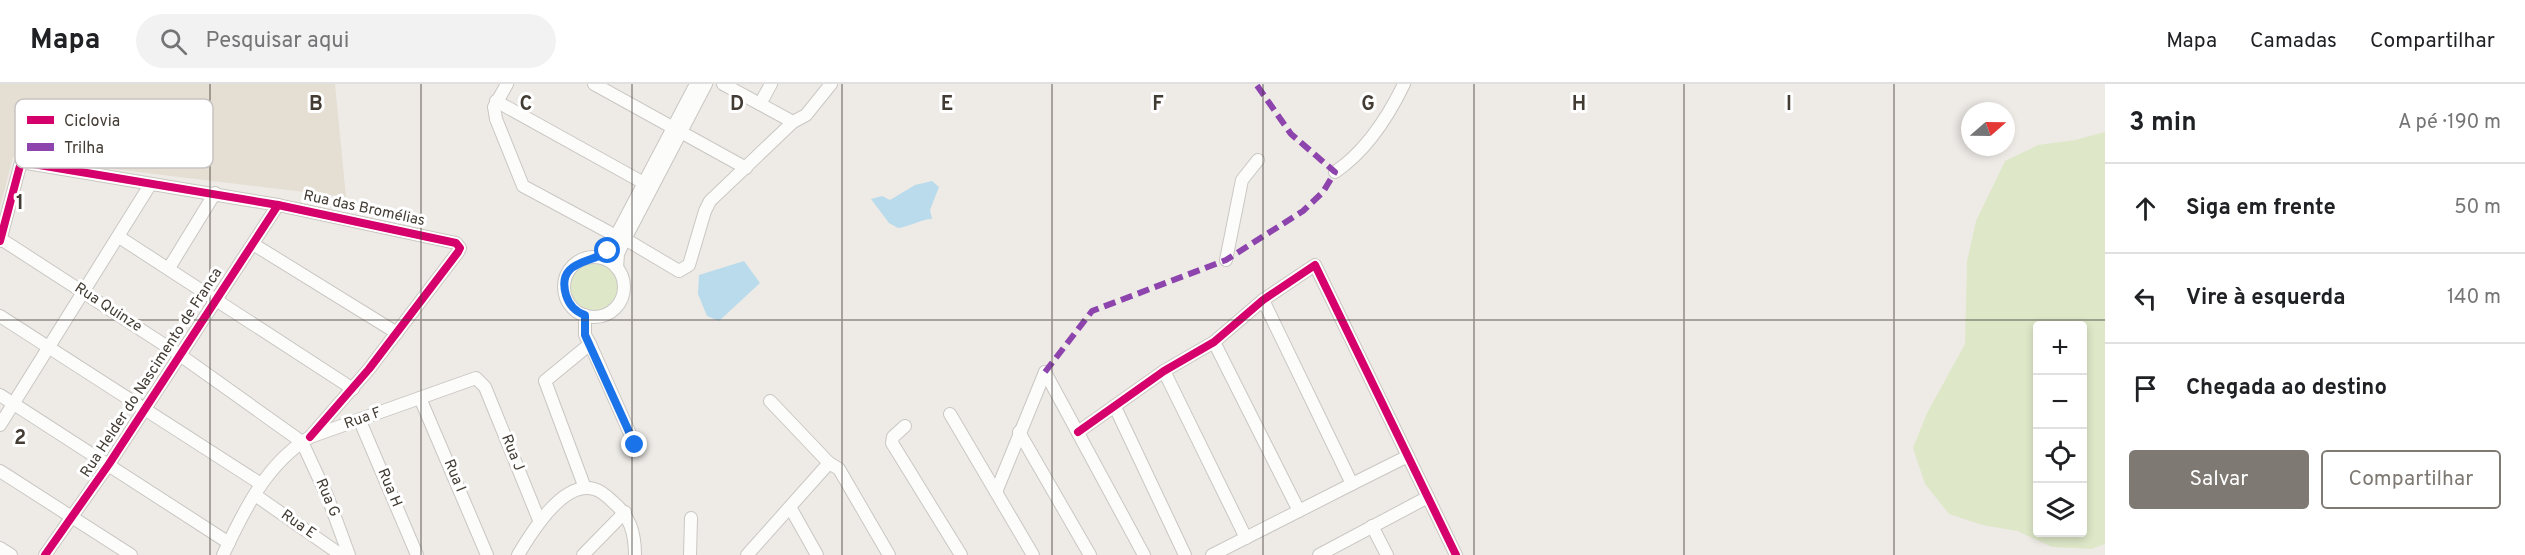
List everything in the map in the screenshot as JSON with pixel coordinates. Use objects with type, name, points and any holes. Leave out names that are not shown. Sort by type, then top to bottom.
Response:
[{"type":"street","points":[[507,84],[496,101],[496,119],[523,186],[679,271],[685,270],[689,265],[705,211],[717,194],[793,122],[806,115],[831,84]]},
{"type":"street","points":[[594,84],[746,168]]},
{"type":"street","points":[[677,130],[696,84]]},
{"type":"street","points":[[620,238],[617,268],[624,287],[617,306],[600,316],[585,315],[572,307],[566,298],[566,277],[579,261],[599,258],[620,238],[677,130],[706,84]]},
{"type":"street","points":[[723,84],[793,122]]},
{"type":"street","points":[[760,104],[771,84]]},
{"type":"street","points":[[1335,172],[1347,164],[1372,135],[1404,84]]},
{"type":"street","points":[[496,101],[648,185]]},
{"type":"street","points":[[1226,260],[1242,180],[1258,160]]},
{"type":"street","name":"Rua das Bromélias","points":[[0,240],[19,168]]},
{"type":"street","name":"Rua das Bromélias","points":[[55,168],[150,185],[215,193],[459,245],[458,252],[397,333],[353,389],[306,440]]},
{"type":"street","points":[[0,425],[150,185]]},
{"type":"street","points":[[169,268],[215,193]]},
{"type":"street","name":"Rua Helder do Nascimento de Franca","points":[[45,555],[109,464],[278,205]]},
{"type":"street","points":[[119,237],[353,389]]},
{"type":"street","name":"Rua Quinze","points":[[0,240],[180,355],[306,440]]},
{"type":"street","points":[[253,244],[397,333]]},
{"type":"street","points":[[599,258],[617,268]]},
{"type":"street","points":[[1078,432],[1164,371],[1214,342],[1263,300],[1314,265],[1456,555]]},
{"type":"street","points":[[1263,300],[1352,484]]},
{"type":"street","points":[[585,315],[585,335],[635,445]]},
{"type":"street","name":"Rua E","points":[[0,316],[144,409],[258,490],[341,555]]},
{"type":"street","points":[[1214,342],[1299,511]]},
{"type":"street","points":[[585,488],[545,381],[590,344]]},
{"type":"street","points":[[1164,371],[1246,538]]},
{"type":"street","points":[[996,492],[1045,372],[1144,555]]},
{"type":"street","name":"Rua F","points":[[226,551],[258,490],[284,455],[306,440],[472,378],[479,380],[485,387]]},
{"type":"street","name":"Rua J","points":[[485,387],[539,520]]},
{"type":"street","points":[[0,394],[109,464],[226,551]]},
{"type":"street","name":"Rua I","points":[[420,398],[487,555]]},
{"type":"street","points":[[770,401],[834,466],[889,555]]},
{"type":"street","points":[[1115,407],[1185,555]]},
{"type":"street","points":[[950,414],[1033,555]]},
{"type":"street","name":"Rua H","points":[[360,421],[417,555]]},
{"type":"street","points":[[904,426],[893,437],[892,443],[961,555]]},
{"type":"street","points":[[1019,432],[1090,555]]},
{"type":"street","name":"Rua G","points":[[306,440],[349,555]]},
{"type":"street","points":[[1212,555],[1408,456]]},
{"type":"street","points":[[747,555],[790,507],[834,466]]},
{"type":"street","points":[[0,471],[130,555]]},
{"type":"street","points":[[518,555],[539,520],[556,504],[585,488],[600,490],[626,512],[630,519],[635,555]]},
{"type":"street","points":[[1319,555],[1428,497]]},
{"type":"street","points":[[790,507],[817,555]]},
{"type":"street","points":[[583,555],[626,512]]},
{"type":"street","points":[[690,555],[691,518]]},
{"type":"street","points":[[1372,526],[1387,555]]},
{"type":"street","points":[[0,548],[10,555]]},
{"type":"shaded area","points":[[0,84],[335,84],[346,197],[105,168],[213,168],[213,99],[15,99],[15,157],[13,157],[0,208]]},
{"type":"green space","points":[[2105,132],[2105,544],[2091,549],[2052,547],[2017,531],[1982,525],[1949,514],[1925,484],[1913,448],[1927,413],[1965,344],[1967,261],[1976,221],[2005,161],[2038,145],[2075,140]]},
{"type":"green space","points":[[589,262],[599,262],[612,269],[619,282],[619,292],[612,305],[599,312],[589,312],[580,308],[573,301],[569,292],[569,282],[573,273],[580,266]]},
{"type":"water","points":[[932,181],[939,187],[930,210],[932,219],[898,228],[889,223],[871,199],[882,196],[890,200],[915,185]]},
{"type":"water","points":[[744,261],[760,283],[719,321],[707,316],[698,294],[699,275]]},
{"type":"marked path","points":[[1045,372],[1092,311],[1226,260],[1303,211],[1323,192],[1335,172],[1291,134],[1256,84]]},
{"type":"cycle path","points":[[0,241],[19,168]]},
{"type":"cycle path","points":[[57,168],[278,205],[456,243],[460,248],[458,252],[369,369],[310,437]]},
{"type":"cycle path","points":[[45,555],[109,464],[278,205]]},
{"type":"cycle path","points":[[1078,432],[1164,371],[1214,342],[1263,300],[1315,265],[1456,555]]},
{"type":"route","points":[[608,251],[599,258],[579,261],[571,268],[564,287],[566,298],[572,307],[585,315],[585,335],[635,445]]}]
